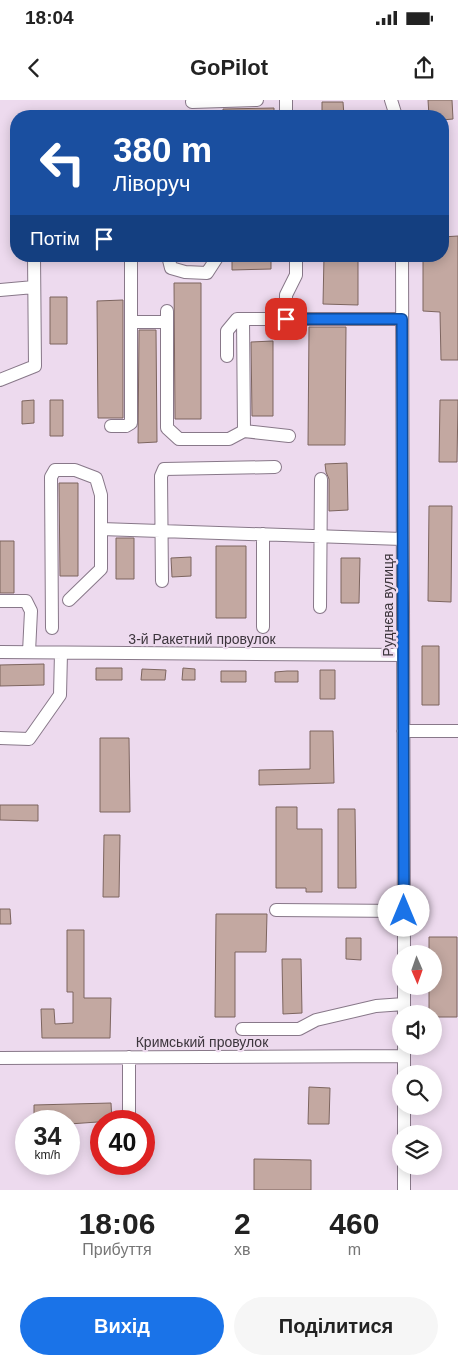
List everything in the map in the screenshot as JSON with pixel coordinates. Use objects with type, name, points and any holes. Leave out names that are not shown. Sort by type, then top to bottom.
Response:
[{"type":"street","points":[[192,102],[257,100]]},
{"type":"street","points":[[0,380],[35,366],[34,262]]},
{"type":"street","points":[[111,426],[126,426],[131,422],[131,262]]},
{"type":"street","points":[[170,262],[171,268],[185,272],[208,273],[214,262]]},
{"type":"street","points":[[286,319],[286,295],[296,275],[296,262]]},
{"type":"street","name":"Руднєва вулиця","points":[[402,262],[404,945]]},
{"type":"street","points":[[0,290],[34,288]]},
{"type":"street","points":[[132,322],[167,316],[167,428],[179,439],[229,439],[244,431],[289,436]]},
{"type":"street","points":[[227,356],[227,330],[237,319],[402,319]]},
{"type":"street","points":[[243,319],[244,431]]},
{"type":"street","points":[[162,581],[161,476],[164,470],[275,468]]},
{"type":"street","points":[[52,628],[51,477],[55,470],[76,470],[96,478],[102,495],[101,568],[69,600]]},
{"type":"street","points":[[320,479],[320,607]]},
{"type":"street","points":[[101,529],[402,540]]},
{"type":"street","points":[[262,534],[263,627]]},
{"type":"street","points":[[0,601],[26,601],[30,611],[29,652]]},
{"type":"street","name":"3-й Ракетний провулок","points":[[0,652],[403,655]]},
{"type":"street","points":[[0,738],[29,739],[60,695],[61,653]]},
{"type":"street","points":[[403,731],[458,732]]},
{"type":"street","points":[[276,910],[404,911]]},
{"type":"street","points":[[242,1029],[298,1029],[325,1018],[376,1006],[392,1008]]},
{"type":"street","name":"Кримський провулок","points":[[0,1058],[392,1051]]},
{"type":"street","points":[[129,1057],[129,1110]]},
{"type":"street","points":[[404,1175],[404,1190]]},
{"type":"building","points":[[428,100],[452,100],[453,119],[449,119],[449,110],[429,110]]},
{"type":"building","points":[[322,102],[343,102],[344,110],[322,110]]},
{"type":"building","points":[[274,108],[274,110],[223,110]]},
{"type":"building","points":[[458,236],[458,360],[441,360],[440,312],[423,311],[423,262],[449,262],[449,237]]},
{"type":"building","points":[[232,262],[271,262],[271,269],[232,270]]},
{"type":"building","points":[[324,262],[358,262],[358,305],[323,304]]},
{"type":"building","points":[[174,283],[201,283],[201,419],[175,419]]},
{"type":"building","points":[[50,297],[67,297],[67,344],[50,344]]},
{"type":"building","points":[[123,300],[123,418],[98,418],[97,301]]},
{"type":"building","points":[[309,327],[346,327],[345,445],[308,445]]},
{"type":"building","points":[[139,330],[156,330],[157,442],[138,443]]},
{"type":"building","points":[[273,341],[273,416],[252,416],[251,342]]},
{"type":"building","points":[[34,400],[34,423],[22,424],[22,401]]},
{"type":"building","points":[[50,400],[63,400],[63,436],[50,436]]},
{"type":"building","points":[[440,400],[458,400],[457,462],[439,462]]},
{"type":"building","points":[[347,463],[348,510],[329,511],[329,479],[325,464]]},
{"type":"building","points":[[59,483],[78,483],[78,576],[60,576]]},
{"type":"building","points":[[429,506],[452,506],[451,602],[428,601]]},
{"type":"building","points":[[116,538],[134,538],[134,579],[116,579]]},
{"type":"building","points":[[0,541],[14,541],[14,593],[0,593]]},
{"type":"building","points":[[216,546],[246,546],[246,618],[216,618]]},
{"type":"building","points":[[191,557],[191,576],[172,577],[171,558]]},
{"type":"building","points":[[341,558],[360,558],[359,603],[341,603]]},
{"type":"building","points":[[422,646],[439,646],[439,705],[422,705]]},
{"type":"building","points":[[44,664],[44,685],[0,686],[0,665]]},
{"type":"building","points":[[96,668],[122,668],[122,680],[96,680]]},
{"type":"building","points":[[183,668],[195,669],[195,680],[182,680]]},
{"type":"building","points":[[142,669],[166,670],[165,680],[141,680]]},
{"type":"building","points":[[320,670],[335,670],[335,699],[320,699]]},
{"type":"building","points":[[221,671],[246,671],[246,682],[221,682]]},
{"type":"building","points":[[298,671],[298,682],[275,682],[275,672]]},
{"type":"building","points":[[310,731],[333,731],[334,783],[259,785],[259,770],[310,769]]},
{"type":"building","points":[[100,738],[129,738],[130,812],[100,812]]},
{"type":"building","points":[[0,805],[38,805],[38,821],[0,820]]},
{"type":"building","points":[[276,807],[297,807],[297,829],[322,829],[322,892],[306,892],[306,888],[276,888]]},
{"type":"building","points":[[338,809],[355,809],[356,888],[338,888]]},
{"type":"building","points":[[104,835],[120,835],[119,897],[103,897]]},
{"type":"building","points":[[0,909],[10,909],[11,924],[0,924]]},
{"type":"building","points":[[216,914],[267,914],[266,952],[235,952],[235,1017],[215,1017]]},
{"type":"building","points":[[67,930],[84,930],[84,998],[111,998],[110,1038],[42,1038],[41,1009],[54,1009],[55,1024],[73,1023],[73,992],[67,992]]},
{"type":"building","points":[[429,937],[457,937],[457,1017],[442,1017],[442,1005],[429,1005],[429,995],[442,995],[442,945],[429,945]]},
{"type":"building","points":[[346,938],[361,938],[361,960],[346,959]]},
{"type":"building","points":[[282,959],[301,959],[302,1013],[283,1014]]},
{"type":"building","points":[[309,1087],[330,1088],[329,1124],[308,1124]]},
{"type":"building","points":[[111,1103],[111,1110],[90,1110],[90,1123],[80,1123],[80,1110],[34,1110],[34,1105]]},
{"type":"building","points":[[254,1159],[311,1160],[311,1190],[254,1190]]},
{"type":"route","points":[[286,319],[402,319],[404,911]]}]
